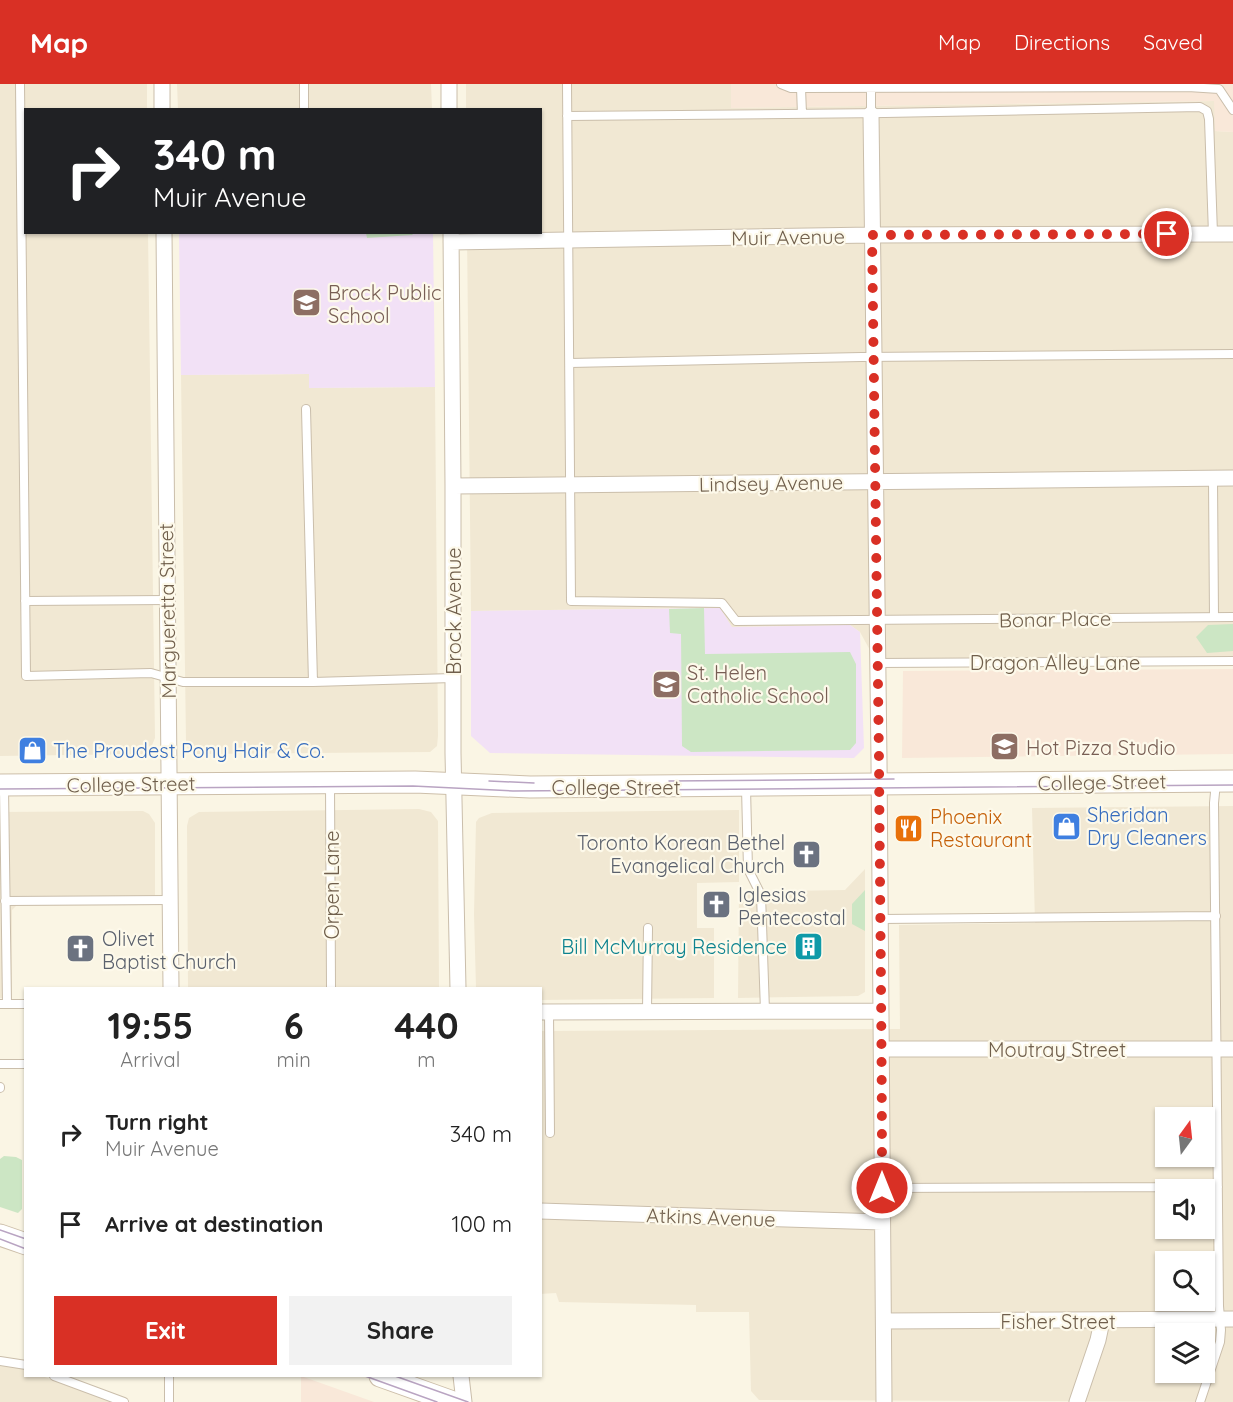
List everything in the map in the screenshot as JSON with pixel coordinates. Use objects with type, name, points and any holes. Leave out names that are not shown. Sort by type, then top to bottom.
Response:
[{"type":"main road","name":"College Street","points":[[2,785],[330,782],[530,787],[1225,781]]},
{"type":"main road","points":[[0,1235],[24,1243]]},
{"type":"main road","points":[[383,1377],[453,1402]]},
{"type":"street","points":[[162,84],[162,108]]},
{"type":"street","points":[[449,84],[449,108]]},
{"type":"street","points":[[871,114],[881,920],[884,1402]]},
{"type":"street","name":"Margueretta Street","points":[[164,234],[171,987]]},
{"type":"street","name":"Muir Avenue","points":[[451,237],[568,241],[872,235],[1233,234]]},
{"type":"street","name":"Brock Avenue","points":[[451,237],[453,678],[458,987]]},
{"type":"street","name":"Lindsey Avenue","points":[[453,486],[1233,478]]},
{"type":"street","points":[[545,1012],[881,1011]]},
{"type":"street","name":"Moutray Street","points":[[882,1049],[1233,1049]]},
{"type":"street","name":"Atkins Avenue","points":[[542,1211],[882,1222]]},
{"type":"street","name":"Fisher Street","points":[[884,1321],[1227,1319]]},
{"type":"street","points":[[1077,1402],[1102,1321]]},
{"type":"street","points":[[461,1377],[464,1402]]},
{"type":"lane","points":[[20,84],[26,676],[151,674],[183,682],[313,682],[453,678]]},
{"type":"lane","points":[[304,84],[304,108]]},
{"type":"lane","points":[[567,84],[570,486]]},
{"type":"lane","points":[[781,84],[791,88],[1219,88],[1233,111]]},
{"type":"lane","points":[[801,88],[802,114]]},
{"type":"lane","points":[[871,88],[871,114]]},
{"type":"lane","points":[[567,116],[871,114],[1200,107],[1207,111],[1209,119],[1213,234]]},
{"type":"lane","points":[[570,363],[873,357],[1233,354]]},
{"type":"lane","points":[[306,409],[313,682]]},
{"type":"lane","points":[[1213,479],[1215,617]]},
{"type":"lane","name":"Bonar Place","points":[[570,486],[571,601],[722,603],[736,621],[1233,617]]},
{"type":"lane","points":[[25,601],[167,600]]},
{"type":"lane","name":"Dragon Alley Lane","points":[[877,663],[1233,660]]},
{"type":"lane","points":[[1200,1402],[1227,1319],[1218,1187],[1214,803],[1225,781]]},
{"type":"lane","name":"Orpen Lane","points":[[330,782],[331,987]]},
{"type":"lane","points":[[2,785],[5,901],[4,1004],[24,1004]]},
{"type":"lane","points":[[746,786],[748,869],[761,896],[765,1011]]},
{"type":"lane","points":[[5,901],[170,900]]},
{"type":"lane","points":[[881,920],[1216,916]]},
{"type":"lane","points":[[647,1011],[648,928]]},
{"type":"lane","points":[[545,1012],[550,1133]]},
{"type":"lane","points":[[0,1064],[24,1064]]},
{"type":"lane","points":[[882,1188],[1218,1187]]},
{"type":"lane","points":[[0,1361],[24,1365]]},
{"type":"lane","points":[[57,1377],[124,1402]]},
{"type":"lane","points":[[169,1402],[170,1377]]},
{"type":"shaded area","points":[[0,84],[147,84],[147,108],[24,108],[24,234],[148,234],[155,738],[150,750],[142,754],[0,756]]},
{"type":"shaded area","points":[[177,84],[431,84],[432,108],[178,108]]},
{"type":"shaded area","points":[[466,84],[731,84],[731,108],[1215,101],[1215,131],[1233,132],[1233,661],[877,663],[860,632],[850,625],[731,627],[704,608],[471,611],[467,234],[542,234],[542,108],[466,108]]},
{"type":"shaded area","points":[[731,84],[1233,84],[1233,132],[1215,131],[1214,101],[731,108]]},
{"type":"shaded area","name":"Brock Public School","points":[[179,234],[433,234],[435,387],[309,388],[309,374],[181,375]]},
{"type":"shaded area","points":[[309,374],[310,388],[435,387],[438,736],[437,746],[430,752],[195,754],[188,749],[186,742],[181,375]]},
{"type":"shaded area","name":"St. Helen Catholic School","points":[[720,608],[732,627],[850,625],[860,632],[864,748],[854,758],[490,753],[471,736],[471,611]]},
{"type":"shaded area","points":[[1233,669],[1233,754],[902,758],[903,671]]},
{"type":"shaded area","points":[[1233,806],[1233,1402],[759,1400],[751,1391],[749,1312],[696,1312],[696,1305],[559,1302],[556,1293],[542,1294],[542,1031],[900,1029],[899,925],[1035,923],[1032,808]]},
{"type":"shaded area","points":[[419,809],[431,812],[438,821],[439,987],[188,987],[187,826],[189,818],[199,812]]},
{"type":"shaded area","points":[[739,810],[739,882],[697,883],[697,928],[714,928],[714,998],[542,1000],[542,987],[476,987],[474,914],[476,822],[479,818],[492,813]]},
{"type":"shaded area","points":[[143,811],[149,814],[155,823],[155,905],[16,906],[12,910],[12,998],[0,998],[0,812]]},
{"type":"shaded area","points":[[865,869],[865,992],[858,996],[738,998],[739,892],[845,890]]},
{"type":"shaded area","points":[[0,1360],[24,1370],[24,1377],[45,1377],[114,1402],[0,1402]]},
{"type":"shaded area","points":[[301,1377],[304,1377],[374,1402],[301,1402]]},
{"type":"green space","points":[[366,234],[413,234],[412,235],[367,238]]},
{"type":"green space","points":[[704,608],[705,654],[850,652],[856,664],[856,743],[850,750],[691,752],[682,746],[681,634],[670,633],[669,609]]},
{"type":"green space","points":[[1233,624],[1233,651],[1207,653],[1196,637],[1208,625]]},
{"type":"green space","points":[[865,890],[865,931],[852,924],[852,904]]},
{"type":"green space","points":[[4,1156],[22,1160],[22,1209],[18,1213],[0,1207],[0,1159]]},
{"type":"tram line","points":[[669,781],[894,779]]},
{"type":"tram line","points":[[489,781],[534,783]]},
{"type":"tram line","points":[[0,789],[413,786],[513,791],[1233,785]]},
{"type":"tram line","points":[[0,1230],[24,1238]]},
{"type":"tram line","points":[[0,1239],[24,1248]]},
{"type":"tram line","points":[[368,1377],[437,1402]]},
{"type":"tram line","points":[[398,1377],[468,1402]]},
{"type":"place","name":"Brock Public School","points":[[307,303]]},
{"type":"place","name":"St. Helen Catholic School","points":[[666,684]]},
{"type":"place","name":"Hot Pizza Studio","points":[[1005,747]]},
{"type":"place","name":"The Proudest Pony Hair & Co.","points":[[32,750]]},
{"type":"place","name":"Sheridan Dry Cleaners","points":[[1066,826]]},
{"type":"place","name":"Phoenix Restaurant","points":[[909,828]]},
{"type":"place","name":"Toronto Korean Bethel Evangelical Church","points":[[806,854]]},
{"type":"place","name":"Iglesias Pentecostal","points":[[717,905]]},
{"type":"place","name":"Bill McMurray Residence","points":[[808,946]]},
{"type":"place","name":"Olivet Baptist Church","points":[[81,949]]},
{"type":"route","points":[[882,1188],[881,920],[872,235],[1167,234]]}]
